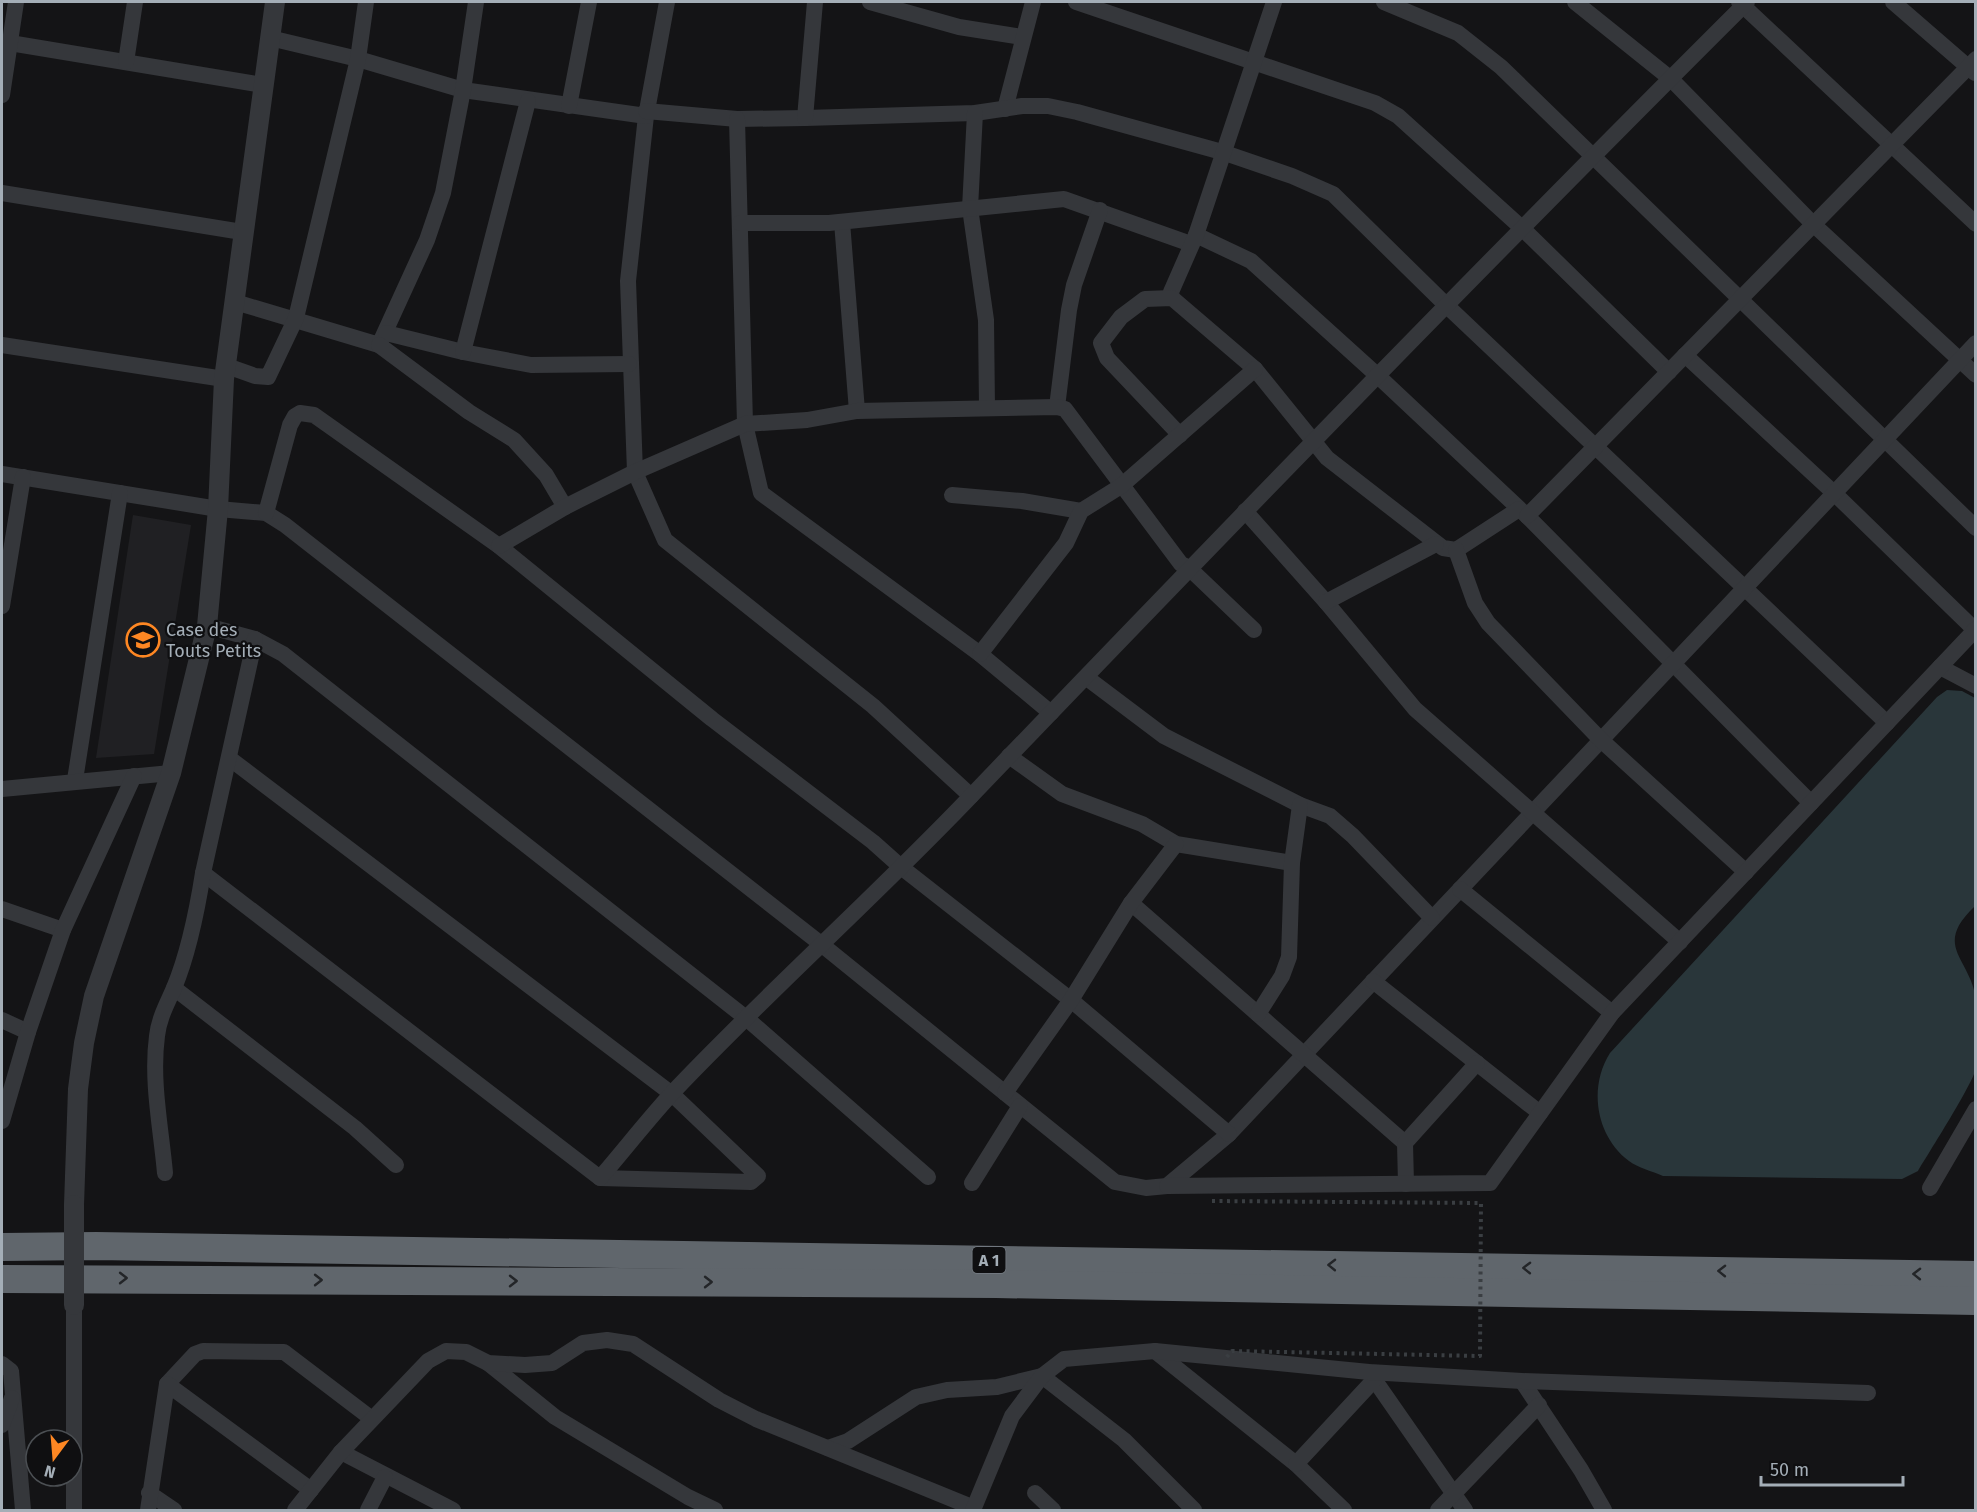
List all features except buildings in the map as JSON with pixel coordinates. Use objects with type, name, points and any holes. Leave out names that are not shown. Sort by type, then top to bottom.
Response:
[{"type":"highway","name":"A 1","points":[[2,1247],[108,1246],[1976,1275]]},
{"type":"highway","name":"A 1","points":[[2,1279],[984,1284],[1976,1301]]},
{"type":"street","points":[[2,95],[16,2]]},
{"type":"street","points":[[126,62],[135,2]]},
{"type":"street","points":[[75,1510],[74,1205],[76,1119],[84,1043],[98,985],[171,773],[207,626],[218,509],[225,372],[242,232],[275,2]]},
{"type":"street","points":[[2,345],[268,377],[296,318],[358,59],[366,2]]},
{"type":"street","points":[[382,339],[427,240],[443,193],[463,90],[476,2]]},
{"type":"street","points":[[569,106],[589,2]]},
{"type":"street","points":[[667,2],[646,113],[628,281],[629,364],[635,472],[665,540],[873,706],[971,796]]},
{"type":"street","points":[[805,118],[815,2]]},
{"type":"street","points":[[870,2],[902,5],[959,27],[1022,37]]},
{"type":"street","points":[[1005,109],[1033,2]]},
{"type":"street","points":[[1076,2],[1375,103],[1398,116],[1523,229],[1669,372]]},
{"type":"street","points":[[1274,2],[1221,152],[1193,240],[1171,292],[1172,298],[1256,369],[1327,458],[1436,544],[1447,550],[1456,550],[1523,513],[1596,446],[1891,145],[1973,66],[1893,2]]},
{"type":"street","points":[[1384,2],[1458,33],[1501,67],[1976,528]]},
{"type":"street","points":[[1575,2],[1671,79],[1813,224],[1976,375]]},
{"type":"street","points":[[600,1178],[672,1094],[746,1018],[901,867],[1050,713],[1087,678],[1189,568],[1743,3],[1976,224]]},
{"type":"street","points":[[270,38],[358,59],[463,90],[569,106],[646,113],[737,119],[805,118],[975,113],[1048,106],[1221,152],[1292,176],[1333,194],[1743,589],[1887,723]]},
{"type":"street","points":[[10,42],[263,85]]},
{"type":"street","points":[[463,352],[528,100]]},
{"type":"street","points":[[975,113],[970,208],[986,320],[987,408]]},
{"type":"street","points":[[737,119],[745,424],[761,492],[980,654],[1050,713]]},
{"type":"street","points":[[2,193],[242,232]]},
{"type":"street","points":[[740,223],[842,222],[1064,199],[1251,261],[1378,376],[1523,513],[1811,803]]},
{"type":"street","points":[[1057,407],[1074,285],[1100,210]]},
{"type":"street","points":[[842,222],[857,411]]},
{"type":"street","points":[[1172,298],[1145,299],[1120,317],[1101,343],[1107,358],[1180,435]]},
{"type":"street","points":[[235,302],[382,339],[531,365],[629,364]]},
{"type":"street","points":[[382,339],[469,412],[514,440],[546,475],[565,507]]},
{"type":"street","points":[[1167,1186],[1229,1134],[1976,344]]},
{"type":"street","points":[[2,474],[218,509],[266,513],[285,525],[821,944],[1115,1182],[1146,1188],[1490,1183],[1612,1013],[1975,630],[1834,493],[1685,355]]},
{"type":"street","points":[[980,654],[1066,543],[1081,511],[1121,486],[1256,369]]},
{"type":"street","points":[[499,546],[565,507],[635,472],[745,424],[807,420],[857,411],[1057,407],[1065,409],[1181,564],[1189,568],[1254,630]]},
{"type":"street","points":[[266,513],[290,425],[295,416],[305,413],[314,415],[499,546],[712,719],[873,842],[901,867],[1071,1000],[1229,1134]]},
{"type":"street","points":[[2,606],[23,477]]},
{"type":"street","points":[[75,780],[120,493]]},
{"type":"street","points":[[952,495],[1022,501],[1081,511]]},
{"type":"street","points":[[1245,511],[1326,602],[1415,709],[1531,814],[1680,942]]},
{"type":"street","points":[[1326,602],[1436,544]]},
{"type":"street","points":[[1456,550],[1475,603],[1488,623],[1601,740],[1746,872]]},
{"type":"street","points":[[207,626],[255,639],[283,654],[746,1018],[928,1176]]},
{"type":"street","points":[[165,1173],[155,1079],[157,1035],[164,1007],[174,988],[197,910],[203,873],[255,639]]},
{"type":"street","points":[[1940,667],[1976,686]]},
{"type":"street","points":[[1087,678],[1164,736],[1300,805],[1330,816],[1353,836],[1432,918]]},
{"type":"street","points":[[1009,756],[1062,794],[1142,824],[1176,844],[1292,863]]},
{"type":"street","points":[[203,873],[600,1178],[756,1181],[758,1176],[672,1094],[229,758]]},
{"type":"street","points":[[2,789],[75,780],[171,773]]},
{"type":"street","points":[[2,1121],[28,1032],[63,930],[134,776]]},
{"type":"street","points":[[1258,1014],[1282,976],[1289,957],[1292,863],[1300,805]]},
{"type":"street","points":[[1005,1093],[1071,1000],[1131,903],[1176,844]]},
{"type":"street","points":[[1460,889],[1612,1013]]},
{"type":"street","points":[[1131,903],[1405,1143]]},
{"type":"street","points":[[2,909],[63,930]]},
{"type":"street","points":[[1373,981],[1540,1113]]},
{"type":"street","points":[[174,988],[356,1128],[396,1165]]},
{"type":"street","points":[[2,1020],[28,1032]]},
{"type":"street","points":[[1406,1184],[1405,1143],[1477,1063]]},
{"type":"street","points":[[972,1183],[1020,1106]]},
{"type":"street","points":[[1930,1188],[1973,1120]]},
{"type":"street","points":[[488,1363],[525,1365],[552,1363],[583,1343],[608,1340],[633,1344],[719,1400],[756,1419],[974,1509],[1012,1416],[1042,1376],[1064,1359],[1155,1350],[1372,1376],[1868,1393]]},
{"type":"street","points":[[1155,1350],[1296,1464],[1344,1510]]},
{"type":"street","points":[[148,1510],[167,1384],[195,1354],[203,1351],[284,1353],[372,1419]]},
{"type":"street","points":[[295,1510],[341,1452],[372,1419],[428,1361],[446,1351],[466,1352],[488,1363],[555,1417],[687,1497],[715,1510]]},
{"type":"street","points":[[2,1364],[11,1371],[15,1391],[23,1510]]},
{"type":"street","points":[[828,1448],[848,1441],[916,1397],[947,1390],[997,1388],[1042,1376]]},
{"type":"street","points":[[1042,1376],[1124,1440],[1194,1510]]},
{"type":"street","points":[[1296,1464],[1372,1376]]},
{"type":"street","points":[[1372,1376],[1466,1510]]},
{"type":"street","points":[[1522,1381],[1604,1510]]},
{"type":"street","points":[[167,1384],[311,1490]]},
{"type":"street","points":[[2,1425],[15,1391]]},
{"type":"street","points":[[1438,1510],[1539,1405]]},
{"type":"street","points":[[341,1452],[385,1477],[453,1510]]},
{"type":"street","points":[[368,1510],[385,1477]]},
{"type":"street","points":[[149,1492],[174,1510]]},
{"type":"street","points":[[1035,1493],[1053,1510]]},
{"type":"path","points":[[1212,1201],[1481,1203],[1480,1356],[1232,1351],[1225,1359]]},
{"type":"shaded area","name":"Case des Touts Petits","points":[[133,515],[191,525],[154,754],[96,758]]},
{"type":"shaded area","points":[[1947,690],[1962,691],[1975,698],[1975,906],[1962,920],[1956,932],[1955,942],[1976,999],[1976,1068],[1959,1102],[1918,1171],[1902,1179],[1663,1176],[1629,1161],[1609,1138],[1599,1111],[1599,1081],[1610,1053],[1937,697]]},
{"type":"place","name":"Case des Touts Petits","points":[[143,640]]}]
